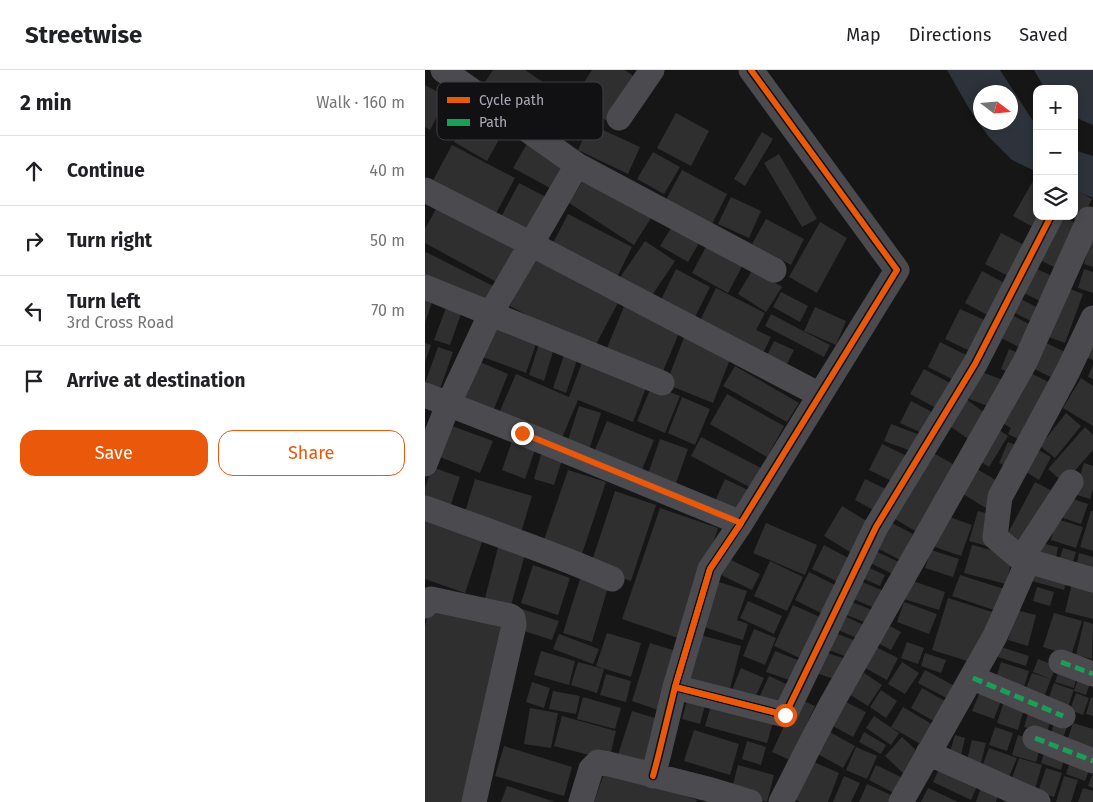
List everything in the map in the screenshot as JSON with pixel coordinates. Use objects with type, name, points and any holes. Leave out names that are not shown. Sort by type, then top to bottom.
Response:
[{"type":"street","points":[[443,70],[460,82]]},
{"type":"street","points":[[619,118],[652,70]]},
{"type":"street","points":[[653,776],[675,687],[710,569],[741,523],[897,270],[751,70]]},
{"type":"street","points":[[542,140],[577,165],[774,270]]},
{"type":"street","points":[[425,464],[448,405],[491,314],[577,165]]},
{"type":"street","points":[[425,190],[820,395]]},
{"type":"street","points":[[675,687],[785,715],[876,527],[975,364],[1049,220]]},
{"type":"street","points":[[781,802],[807,748],[1025,362],[1089,220]]},
{"type":"street","points":[[425,286],[662,383]]},
{"type":"street","points":[[1093,318],[1068,371],[1000,497],[995,537],[1024,560],[1093,580]]},
{"type":"street","points":[[425,395],[741,523]]},
{"type":"street","points":[[901,802],[973,678],[995,636],[1024,560],[1071,482]]},
{"type":"street","points":[[425,508],[585,567],[612,579]]},
{"type":"street","points":[[425,606],[431,598],[510,616],[514,624],[473,802]]},
{"type":"street","points":[[1061,662],[1093,674]]},
{"type":"street","points":[[973,678],[1063,716]]},
{"type":"street","points":[[1035,738],[1093,761]]},
{"type":"street","points":[[929,753],[1038,802]]},
{"type":"street","points":[[581,802],[591,769],[598,762],[653,776],[706,795],[750,802]]},
{"type":"shaded area","points":[[947,70],[1000,70],[1010,85],[973,85],[973,114]]},
{"type":"shaded area","points":[[1034,70],[1093,70],[1093,125],[1078,118],[1078,85],[1043,85]]},
{"type":"shaded area","points":[[1018,98],[1033,121],[1033,170],[1012,160],[984,130],[1018,130]]},
{"type":"shaded area","points":[[1078,151],[1093,156],[1093,198],[1078,192]]},
{"type":"building","points":[[493,70],[525,70],[543,82],[485,82]]},
{"type":"building","points":[[592,70],[625,70],[636,78],[607,121],[603,118],[603,82],[584,82]]},
{"type":"building","points":[[425,85],[437,92],[437,116],[430,130],[425,127]]},
{"type":"building","points":[[676,113],[709,131],[691,166],[657,148]]},
{"type":"building","points":[[603,130],[640,147],[628,174],[578,150],[583,140],[603,140]]},
{"type":"building","points":[[762,132],[773,139],[745,186],[734,179]]},
{"type":"building","points":[[455,140],[499,140],[487,161],[454,142]]},
{"type":"building","points":[[528,142],[567,163],[552,189],[513,168]]},
{"type":"building","points":[[452,145],[515,178],[492,221],[429,188]]},
{"type":"building","points":[[653,152],[680,167],[664,194],[637,179]]},
{"type":"building","points":[[779,154],[817,219],[802,227],[764,163]]},
{"type":"building","points":[[682,170],[727,194],[712,224],[666,200]]},
{"type":"building","points":[[586,176],[651,218],[634,245],[569,203]]},
{"type":"building","points":[[1033,181],[1033,220],[1042,220],[1037,229],[1013,216]]},
{"type":"building","points":[[519,183],[548,198],[528,236],[499,221]]},
{"type":"building","points":[[1078,191],[1092,199],[1080,222],[1076,220],[1078,220]]},
{"type":"building","points":[[731,197],[761,211],[749,238],[718,224]]},
{"type":"building","points":[[437,207],[520,252],[502,285],[425,243],[425,229]]},
{"type":"building","points":[[568,214],[632,247],[614,283],[550,249]]},
{"type":"building","points":[[766,219],[804,239],[791,265],[752,244]]},
{"type":"building","points":[[676,220],[703,236],[688,262],[660,246]]},
{"type":"building","points":[[1059,220],[1069,220],[1077,224],[1056,268],[1038,259]]},
{"type":"building","points":[[820,222],[847,238],[817,293],[789,277]]},
{"type":"building","points":[[1001,233],[1028,247],[1012,278],[985,264]]},
{"type":"building","points":[[1093,236],[1093,267],[1084,264]]},
{"type":"building","points":[[645,241],[675,261],[649,300],[619,279]]},
{"type":"building","points":[[709,241],[745,261],[728,293],[692,273]]},
{"type":"building","points":[[426,252],[495,287],[484,308],[425,277]]},
{"type":"building","points":[[537,253],[621,297],[593,350],[510,306]]},
{"type":"building","points":[[1033,267],[1054,277],[1042,302],[1022,292]]},
{"type":"building","points":[[676,269],[710,287],[692,323],[658,306]]},
{"type":"building","points":[[753,269],[782,287],[766,312],[738,294]]},
{"type":"building","points":[[1084,269],[1093,272],[1093,293],[1078,288]]},
{"type":"building","points":[[982,271],[1010,286],[993,318],[965,303]]},
{"type":"building","points":[[1062,286],[1083,294],[1065,343],[1043,335]]},
{"type":"building","points":[[716,288],[765,313],[756,330],[771,337],[760,359],[697,327]]},
{"type":"building","points":[[781,292],[808,306],[800,322],[773,307]]},
{"type":"building","points":[[1017,297],[1042,310],[1035,323],[1011,311]]},
{"type":"building","points":[[425,300],[432,302],[425,323]]},
{"type":"building","points":[[625,304],[681,328],[661,376],[605,353]]},
{"type":"building","points":[[447,305],[462,311],[450,345],[434,340]]},
{"type":"building","points":[[815,307],[846,321],[836,345],[804,331]]},
{"type":"building","points":[[960,309],[989,322],[974,353],[945,339]]},
{"type":"building","points":[[1008,313],[1029,324],[1019,347],[997,336]]},
{"type":"building","points":[[771,314],[830,345],[824,357],[765,326]]},
{"type":"building","points":[[492,321],[538,338],[526,373],[480,356]]},
{"type":"building","points":[[1093,324],[1093,360],[1081,355]]},
{"type":"building","points":[[685,335],[732,354],[713,403],[666,384]]},
{"type":"building","points":[[1038,339],[1069,354],[1057,380],[1026,365]]},
{"type":"building","points":[[540,341],[555,345],[544,381],[529,375]]},
{"type":"building","points":[[774,341],[794,350],[783,372],[764,362]]},
{"type":"building","points":[[940,342],[970,357],[958,382],[928,367]]},
{"type":"building","points":[[425,343],[431,345],[425,362]]},
{"type":"building","points":[[438,347],[453,352],[440,389],[425,383]]},
{"type":"building","points":[[566,349],[579,354],[566,393],[553,388]]},
{"type":"building","points":[[1009,349],[1023,355],[1015,375],[1001,369]]},
{"type":"building","points":[[473,359],[508,374],[494,409],[459,395]]},
{"type":"building","points":[[583,360],[647,385],[633,422],[578,400],[561,440],[499,413],[516,374],[569,397]]},
{"type":"building","points":[[1093,364],[1093,379],[1088,377]]},
{"type":"building","points":[[735,366],[799,403],[787,422],[723,386]]},
{"type":"building","points":[[924,369],[952,384],[938,409],[910,394]]},
{"type":"building","points":[[1023,369],[1056,386],[1026,443],[1008,434],[1011,428],[997,420]]},
{"type":"building","points":[[979,371],[1003,380],[993,408],[969,399]]},
{"type":"building","points":[[1081,378],[1093,386],[1093,426],[1063,408]]},
{"type":"building","points":[[652,385],[680,396],[665,433],[637,421]]},
{"type":"building","points":[[727,394],[784,426],[767,457],[710,424]]},
{"type":"building","points":[[682,397],[710,409],[695,445],[668,433]]},
{"type":"building","points":[[966,399],[989,416],[971,441],[947,424]]},
{"type":"building","points":[[911,401],[934,413],[924,434],[900,423]]},
{"type":"building","points":[[579,406],[601,413],[589,450],[567,443]]},
{"type":"building","points":[[1066,413],[1081,426],[1055,458],[1040,446]]},
{"type":"building","points":[[607,421],[654,440],[639,477],[592,457]]},
{"type":"building","points":[[891,424],[920,435],[914,452],[884,441]]},
{"type":"building","points":[[452,426],[493,441],[480,473],[440,457]]},
{"type":"building","points":[[1085,427],[1093,435],[1093,450],[1064,483],[1048,469]]},
{"type":"building","points":[[998,429],[1008,436],[989,467],[978,460]]},
{"type":"building","points":[[701,437],[763,469],[753,489],[691,456]]},
{"type":"building","points":[[660,439],[688,449],[676,483],[648,474]]},
{"type":"building","points":[[512,441],[535,450],[525,479],[502,470]]},
{"type":"building","points":[[1008,442],[1021,447],[1012,469],[999,463]]},
{"type":"building","points":[[882,444],[911,458],[898,484],[869,470]]},
{"type":"building","points":[[928,450],[958,467],[920,534],[890,516]]},
{"type":"building","points":[[1038,450],[1051,457],[1039,480],[1026,472]]},
{"type":"building","points":[[542,451],[563,457],[554,485],[534,479]]},
{"type":"building","points":[[1084,463],[1093,466],[1093,489],[1090,499],[1074,494]]},
{"type":"building","points":[[432,467],[460,477],[448,513],[425,505],[425,488]]},
{"type":"building","points":[[977,469],[1004,485],[989,510],[963,494]]},
{"type":"building","points":[[568,470],[606,482],[582,554],[544,540]]},
{"type":"building","points":[[475,479],[532,496],[520,536],[463,519]]},
{"type":"building","points":[[725,479],[748,490],[739,512],[715,501]]},
{"type":"building","points":[[865,479],[892,492],[881,514],[855,500]]},
{"type":"building","points":[[1035,482],[1056,493],[1028,546],[1007,535]]},
{"type":"building","points":[[615,491],[656,505],[631,581],[590,567]]},
{"type":"building","points":[[1067,497],[1088,504],[1081,524],[1060,517]]},
{"type":"building","points":[[842,506],[873,525],[855,555],[824,536]]},
{"type":"building","points":[[660,508],[718,528],[681,639],[622,619]]},
{"type":"building","points":[[978,511],[996,516],[987,546],[969,541]]},
{"type":"building","points":[[1091,511],[1093,511],[1093,551],[1080,547]]},
{"type":"building","points":[[944,515],[972,525],[961,556],[932,546]]},
{"type":"building","points":[[425,519],[483,539],[465,593],[425,579]]},
{"type":"building","points":[[1057,519],[1083,527],[1076,548],[1051,540]]},
{"type":"building","points":[[888,521],[913,534],[900,560],[875,547]]},
{"type":"building","points":[[766,523],[817,545],[805,575],[753,553]]},
{"type":"building","points":[[1041,543],[1058,547],[1055,563],[1038,559]]},
{"type":"building","points":[[824,545],[850,559],[838,582],[812,569]]},
{"type":"building","points":[[972,545],[1013,556],[1006,584],[964,573]]},
{"type":"building","points":[[498,547],[525,554],[510,609],[484,602]]},
{"type":"building","points":[[1063,548],[1076,552],[1070,571],[1057,567]]},
{"type":"building","points":[[871,549],[901,563],[895,575],[866,561]]},
{"type":"building","points":[[931,550],[959,559],[953,577],[925,568]]},
{"type":"building","points":[[1079,553],[1093,557],[1093,577],[1075,573]]},
{"type":"building","points":[[727,558],[760,574],[752,590],[719,574]]},
{"type":"building","points":[[770,561],[803,577],[787,611],[754,596]]},
{"type":"building","points":[[533,565],[570,578],[558,615],[521,603]]},
{"type":"building","points":[[863,565],[885,575],[880,586],[858,576]]},
{"type":"building","points":[[1035,571],[1067,580],[1064,590],[1032,581]]},
{"type":"building","points":[[809,572],[835,585],[821,613],[795,600]]},
{"type":"building","points":[[960,575],[1004,589],[997,611],[952,596]]},
{"type":"building","points":[[580,579],[608,587],[592,642],[563,633]]},
{"type":"building","points":[[857,580],[884,591],[877,609],[849,597]]},
{"type":"building","points":[[910,580],[945,592],[939,610],[904,599]]},
{"type":"building","points":[[716,581],[747,591],[737,620],[748,624],[743,640],[701,626]]},
{"type":"building","points":[[1072,583],[1093,588],[1093,619],[1065,612]]},
{"type":"building","points":[[1037,587],[1054,592],[1050,606],[1033,601]]},
{"type":"building","points":[[948,598],[992,612],[977,664],[932,650]]},
{"type":"building","points":[[844,599],[872,610],[867,623],[839,612]]},
{"type":"building","points":[[748,601],[782,616],[774,634],[740,618]]},
{"type":"building","points":[[904,602],[937,614],[929,634],[897,622]]},
{"type":"building","points":[[430,603],[509,620],[469,802],[425,802],[425,627]]},
{"type":"building","points":[[793,605],[822,618],[802,659],[774,646]]},
{"type":"building","points":[[522,609],[559,621],[552,640],[515,628]]},
{"type":"building","points":[[1016,610],[1036,615],[1028,646],[1008,640]]},
{"type":"building","points":[[838,613],[870,628],[864,641],[831,627]]},
{"type":"building","points":[[1054,613],[1082,621],[1071,656],[1043,647]]},
{"type":"building","points":[[1084,621],[1093,624],[1092,659],[1076,655]]},
{"type":"building","points":[[888,625],[901,632],[891,650],[878,643]]},
{"type":"building","points":[[754,629],[776,638],[765,665],[743,656]]},
{"type":"building","points":[[830,631],[856,641],[850,658],[824,648]]},
{"type":"building","points":[[607,633],[641,643],[631,677],[596,666]]},
{"type":"building","points":[[693,633],[741,646],[728,697],[680,685]]},
{"type":"building","points":[[559,634],[599,649],[593,664],[553,649]]},
{"type":"building","points":[[907,642],[924,648],[918,664],[901,658]]},
{"type":"building","points":[[650,643],[679,652],[661,711],[632,701]]},
{"type":"building","points":[[876,647],[898,658],[887,680],[865,668]]},
{"type":"building","points":[[1001,647],[1029,656],[1026,666],[998,657]]},
{"type":"building","points":[[541,651],[575,661],[569,685],[534,675]]},
{"type":"building","points":[[775,651],[800,661],[792,681],[766,672]]},
{"type":"building","points":[[821,651],[846,659],[839,681],[814,672]]},
{"type":"building","points":[[925,653],[946,660],[941,673],[921,666]]},
{"type":"building","points":[[1038,659],[1056,666],[1051,679],[1033,672]]},
{"type":"building","points":[[578,662],[604,669],[597,693],[571,685]]},
{"type":"building","points":[[902,662],[919,673],[905,694],[888,684]]},
{"type":"building","points":[[1001,662],[1029,671],[1024,687],[996,678]]},
{"type":"building","points":[[741,668],[764,678],[754,700],[732,690]]},
{"type":"building","points":[[925,670],[960,689],[954,702],[918,683]]},
{"type":"building","points":[[1059,670],[1077,676],[1074,688],[1055,682]]},
{"type":"building","points":[[864,673],[882,685],[868,706],[849,694]]},
{"type":"building","points":[[1032,673],[1051,679],[1044,697],[1025,691]]},
{"type":"building","points":[[606,674],[631,681],[626,702],[600,695]]},
{"type":"building","points":[[769,676],[795,688],[785,713],[758,700]]},
{"type":"building","points":[[1079,676],[1091,680],[1086,695],[1074,691]]},
{"type":"building","points":[[532,682],[550,688],[544,708],[526,702]]},
{"type":"building","points":[[1054,683],[1074,690],[1068,707],[1048,700]]},
{"type":"building","points":[[982,687],[1003,695],[994,719],[972,711]]},
{"type":"building","points":[[922,688],[950,704],[939,724],[911,708]]},
{"type":"building","points":[[881,690],[897,701],[886,718],[870,707]]},
{"type":"building","points":[[553,691],[580,696],[576,714],[549,709]]},
{"type":"building","points":[[689,693],[707,698],[700,724],[682,719]]},
{"type":"building","points":[[1076,693],[1089,698],[1083,715],[1070,710]]},
{"type":"building","points":[[583,697],[621,708],[615,729],[577,719]]},
{"type":"building","points":[[1091,697],[1093,698],[1093,716],[1086,714]]},
{"type":"building","points":[[797,698],[815,706],[790,760],[772,752]]},
{"type":"building","points":[[1005,698],[1025,705],[1018,730],[997,723]]},
{"type":"building","points":[[844,701],[866,712],[853,737],[831,725]]},
{"type":"building","points":[[712,702],[774,719],[767,743],[705,726]]},
{"type":"building","points":[[903,707],[940,729],[929,749],[891,727]]},
{"type":"building","points":[[1030,707],[1052,714],[1047,733],[1024,727]]},
{"type":"building","points":[[530,708],[558,713],[551,748],[524,744]]},
{"type":"building","points":[[632,711],[661,720],[645,770],[616,761]]},
{"type":"building","points":[[562,716],[616,731],[609,760],[554,746]]},
{"type":"building","points":[[874,716],[899,733],[891,745],[866,728]]},
{"type":"building","points":[[1056,716],[1069,721],[1062,741],[1050,737]]},
{"type":"building","points":[[1073,723],[1093,729],[1093,748],[1067,741]]},
{"type":"building","points":[[995,727],[1013,733],[1007,751],[989,745]]},
{"type":"building","points":[[694,730],[739,744],[730,775],[684,761]]},
{"type":"building","points":[[828,731],[855,746],[843,768],[816,753]]},
{"type":"building","points":[[864,732],[886,745],[881,754],[859,742]]},
{"type":"building","points":[[955,735],[965,738],[961,755],[950,752]]},
{"type":"building","points":[[1018,735],[1042,742],[1036,762],[1012,755]]},
{"type":"building","points":[[902,737],[923,757],[906,776],[885,756]]},
{"type":"building","points":[[972,740],[986,743],[981,763],[967,760]]},
{"type":"building","points":[[747,741],[766,747],[761,765],[742,759]]},
{"type":"building","points":[[504,746],[572,767],[564,796],[495,776]]},
{"type":"building","points":[[1046,746],[1066,753],[1061,770],[1041,763]]},
{"type":"building","points":[[856,747],[877,756],[867,779],[846,770]]},
{"type":"building","points":[[989,748],[1017,758],[1009,777],[982,767]]},
{"type":"building","points":[[1072,756],[1092,763],[1085,781],[1066,774]]},
{"type":"building","points":[[1019,758],[1042,765],[1035,789],[1011,781]]},
{"type":"building","points":[[812,761],[839,773],[828,802],[800,802],[796,800]]},
{"type":"building","points":[[738,765],[774,775],[767,802],[731,792]]},
{"type":"building","points":[[876,765],[901,777],[894,793],[869,780]]},
{"type":"building","points":[[940,767],[978,784],[971,800],[933,782]]},
{"type":"building","points":[[606,768],[697,800],[696,802],[594,802]]},
{"type":"building","points":[[1046,768],[1062,773],[1054,797],[1038,792]]},
{"type":"building","points":[[1093,773],[1093,788],[1088,786]]},
{"type":"building","points":[[844,776],[860,783],[851,802],[833,802]]},
{"type":"building","points":[[1064,776],[1078,780],[1071,802],[1056,802]]},
{"type":"building","points":[[867,784],[897,798],[895,802],[859,802]]},
{"type":"building","points":[[982,784],[1000,791],[996,802],[976,802]]},
{"type":"building","points":[[507,786],[555,802],[501,802]]},
{"type":"building","points":[[928,788],[958,802],[921,802]]},
{"type":"building","points":[[1083,788],[1093,791],[1093,802],[1078,802]]},
{"type":"marked path","points":[[1061,662],[1093,674]]},
{"type":"marked path","points":[[973,678],[1063,716]]},
{"type":"marked path","points":[[1035,738],[1093,761]]},
{"type":"cycle path","points":[[653,776],[675,687],[710,569],[741,523],[897,270],[751,70]]},
{"type":"cycle path","points":[[675,687],[785,715],[876,527],[975,364],[1049,220]]},
{"type":"route","points":[[522,433],[741,523],[710,569],[675,687],[785,715]]}]
